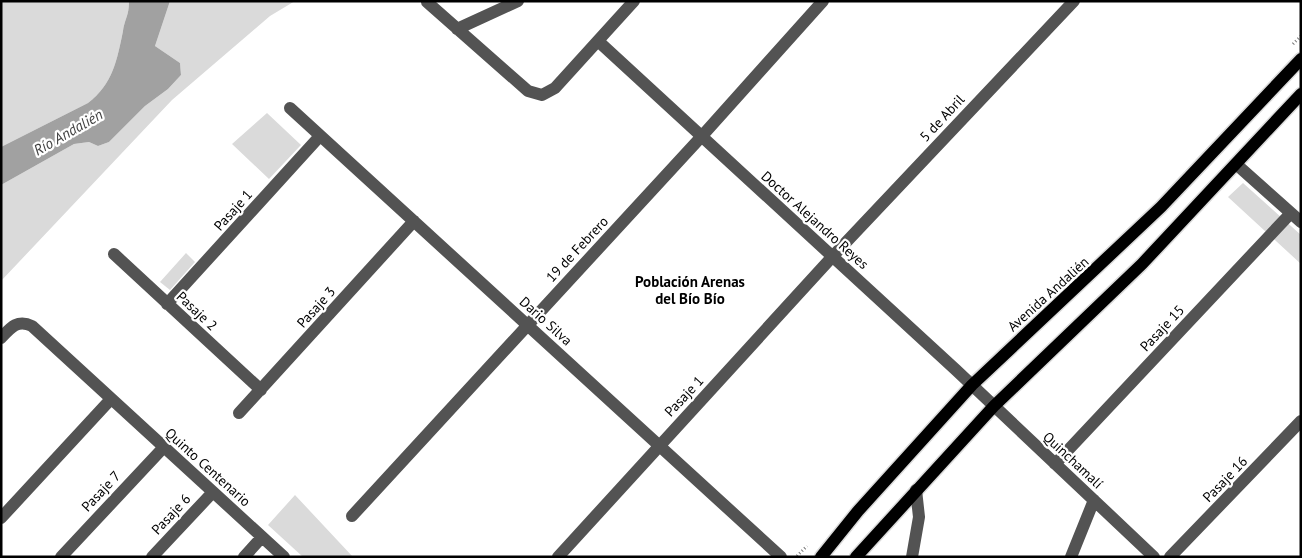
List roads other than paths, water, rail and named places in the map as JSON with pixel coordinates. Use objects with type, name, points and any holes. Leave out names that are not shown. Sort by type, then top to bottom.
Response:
[{"type":"main road","name":"Avenida Andalién","points":[[821,557],[858,511],[972,385],[1161,208],[1301,59]]},
{"type":"main road","points":[[856,557],[994,406],[1098,308],[1301,94]]},
{"type":"street","points":[[457,29],[518,1]]},
{"type":"street","points":[[427,2],[528,91],[542,95],[555,88],[634,1]]},
{"type":"street","name":"19 de Febrero","points":[[352,516],[702,136],[823,1]]},
{"type":"street","name":"5 de Abril","points":[[833,256],[1074,1]]},
{"type":"street","name":"Doctor Alejandro Reyes","points":[[598,41],[972,385]]},
{"type":"street","name":"Dario Silva","points":[[290,108],[781,557]]},
{"type":"street","name":"Pasaje 1","points":[[167,304],[320,136]]},
{"type":"street","points":[[1236,164],[1301,222]]},
{"type":"street","name":"Pasaje 15","points":[[1055,464],[1291,214]]},
{"type":"street","name":"Pasaje 3","points":[[240,413],[414,221]]},
{"type":"street","name":"Pasaje 2","points":[[114,254],[260,390]]},
{"type":"street","name":"Pasaje 1","points":[[558,557],[833,256]]},
{"type":"street","name":"Quinto Centenario","points":[[1,338],[14,324],[21,323],[32,326],[284,557]]},
{"type":"street","name":"Quinchamalí","points":[[972,385],[1154,557]]},
{"type":"street","points":[[1,518],[111,399]]},
{"type":"street","name":"Pasaje 16","points":[[1170,557],[1301,421]]},
{"type":"street","name":"Pasaje 7","points":[[61,557],[164,447]]},
{"type":"street","points":[[912,557],[919,517],[916,490]]},
{"type":"street","name":"Pasaje 6","points":[[152,557],[213,492]]},
{"type":"street","points":[[1071,557],[1094,500]]},
{"type":"street","points":[[244,557],[262,537]]},
{"type":"water","name":"Río Andalién","points":[[129,1],[170,1],[155,46],[180,63],[181,75],[168,89],[145,106],[109,142],[98,146],[89,142],[74,144],[1,185],[1,147],[88,103],[103,88],[113,71],[119,52],[128,14]]},
{"type":"district","name":"Población Arenas del Bío Bío","points":[[690,290]]}]
